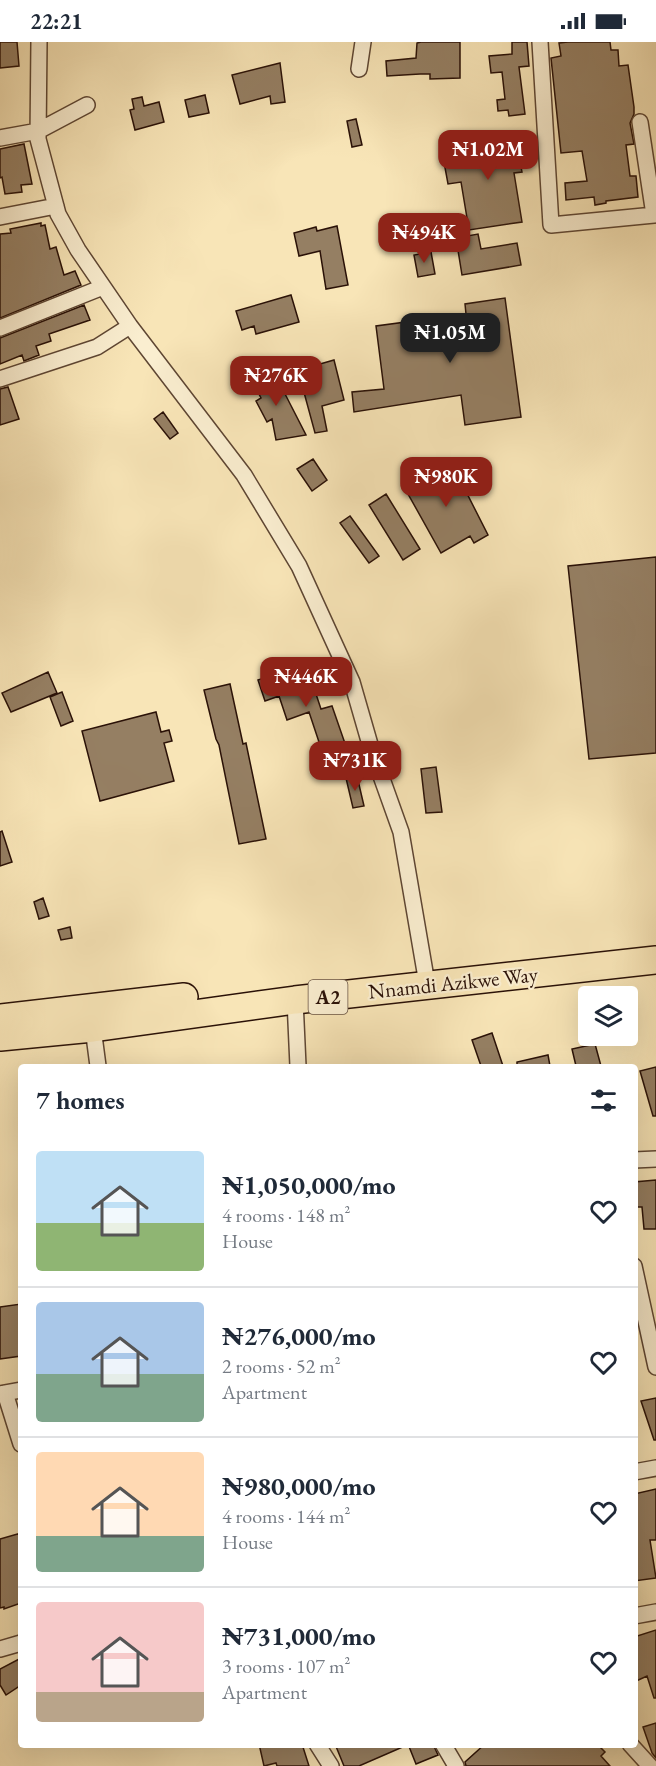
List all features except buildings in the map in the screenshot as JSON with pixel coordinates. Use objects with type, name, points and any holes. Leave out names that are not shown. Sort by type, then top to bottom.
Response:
[{"type":"highway","name":"Nnamdi Azikwe Way","points":[[0,1018],[425,972],[656,941]]},
{"type":"highway","name":"Nnamdi Azikwe Way","points":[[0,1037],[93,1028],[295,1000],[656,960]]},
{"type":"street","points":[[39,42],[38,139],[58,213],[78,250],[130,326],[244,476],[299,566],[352,682],[371,748],[400,832],[425,972]]},
{"type":"street","points":[[359,69],[363,42]]},
{"type":"street","points":[[540,42],[551,225],[655,214],[640,122]]},
{"type":"street","points":[[0,138],[38,131],[87,105]]},
{"type":"street","points":[[0,217],[56,206]]},
{"type":"street","points":[[0,328],[103,287]]},
{"type":"street","points":[[0,379],[97,347],[130,326]]},
{"type":"street","points":[[295,1000],[298,1064]]},
{"type":"street","points":[[93,1028],[98,1064]]},
{"type":"street","points":[[638,1160],[656,1159]]},
{"type":"street","points":[[638,1277],[649,1308],[656,1366]]},
{"type":"street","points":[[18,1391],[3,1394],[18,1436]]},
{"type":"street","points":[[638,1471],[656,1468]]},
{"type":"street","points":[[638,1615],[656,1612]]},
{"type":"street","points":[[0,1649],[18,1644]]},
{"type":"street","points":[[319,1748],[331,1766]]},
{"type":"street","points":[[445,1748],[456,1766]]},
{"type":"street","points":[[634,1748],[650,1766]]}]
